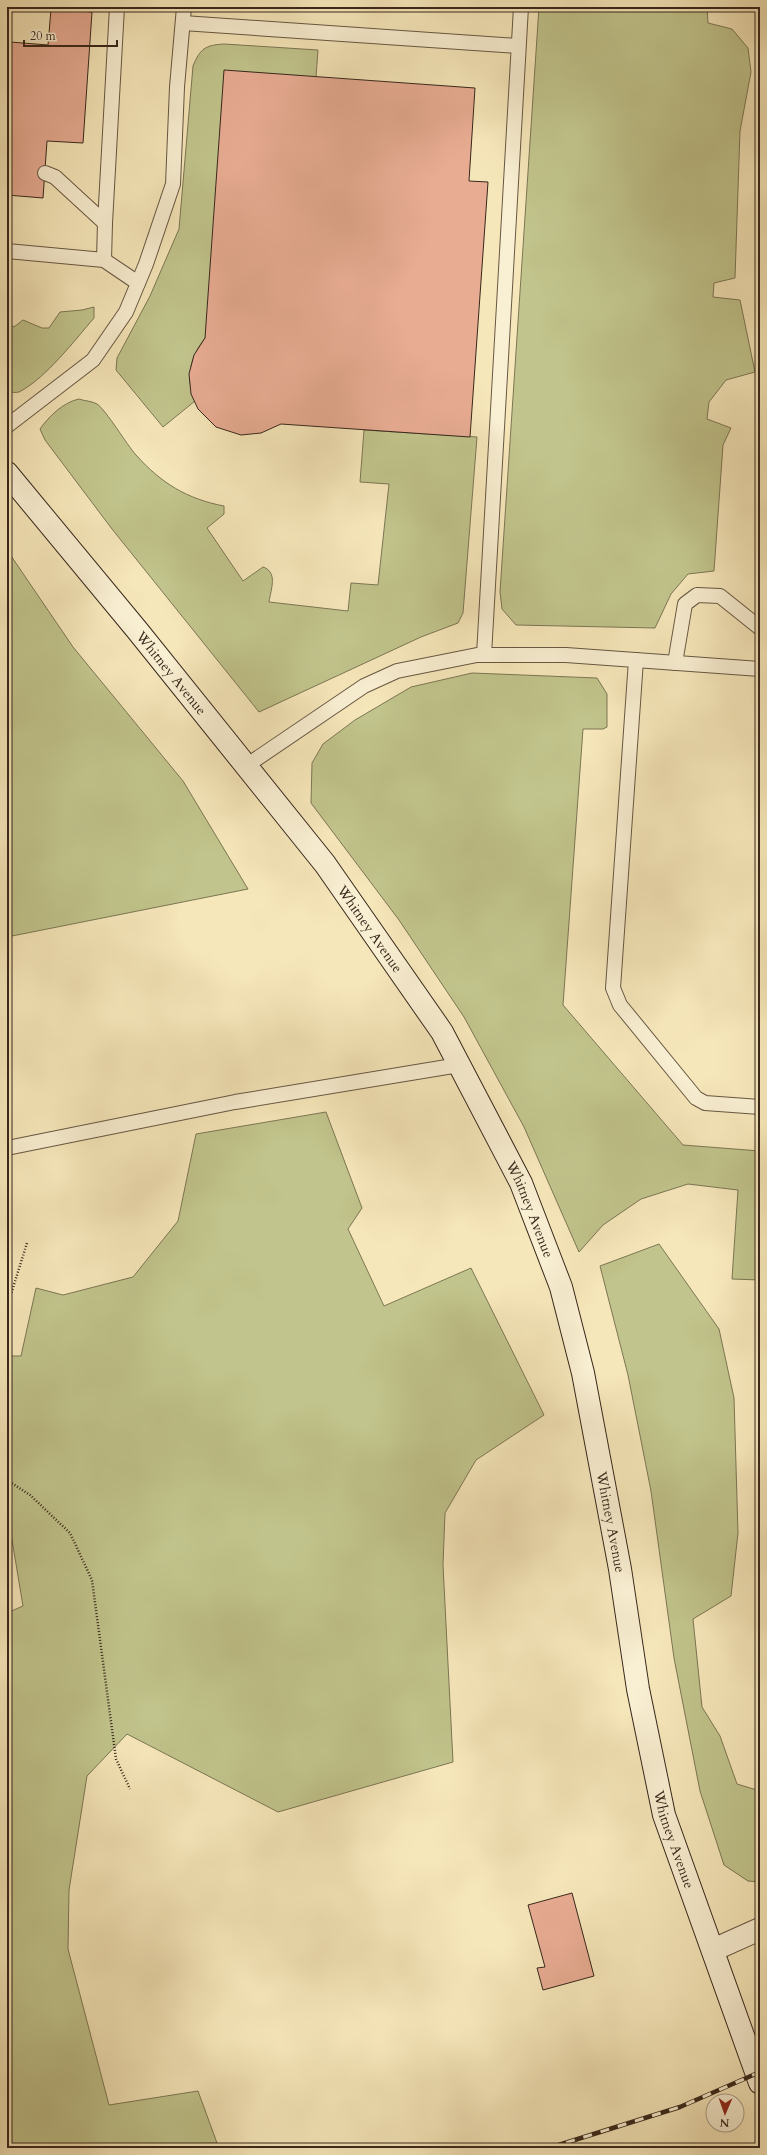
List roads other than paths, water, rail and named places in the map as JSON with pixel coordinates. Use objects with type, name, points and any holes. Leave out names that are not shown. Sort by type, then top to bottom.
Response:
[{"type":"main road","name":"Whitney Avenue","points":[[7,473],[138,630],[325,864],[442,1032],[521,1183],[561,1287],[583,1373],[620,1569],[638,1689],[664,1815],[760,2083]]},
{"type":"main road","points":[[713,1950],[760,1929]]},
{"type":"lane","points":[[104,260],[117,7]]},
{"type":"lane","points":[[7,426],[92,360],[126,312],[138,283],[173,184],[177,87],[184,7]]},
{"type":"lane","points":[[484,655],[518,46],[522,7]]},
{"type":"lane","points":[[183,23],[518,46]]},
{"type":"lane","points":[[45,173],[55,177],[105,223]]},
{"type":"lane","points":[[7,251],[104,260],[138,283]]},
{"type":"lane","points":[[675,663],[685,604],[697,595],[720,596],[760,628]]},
{"type":"lane","points":[[246,766],[364,686],[397,670],[477,655],[566,655],[760,669]]},
{"type":"lane","points":[[636,660],[613,988],[620,1005],[696,1098],[705,1103],[760,1107]]},
{"type":"lane","points":[[7,1148],[234,1102],[459,1065]]},
{"type":"railway","points":[[549,2148],[680,2107],[760,2072]]}]
